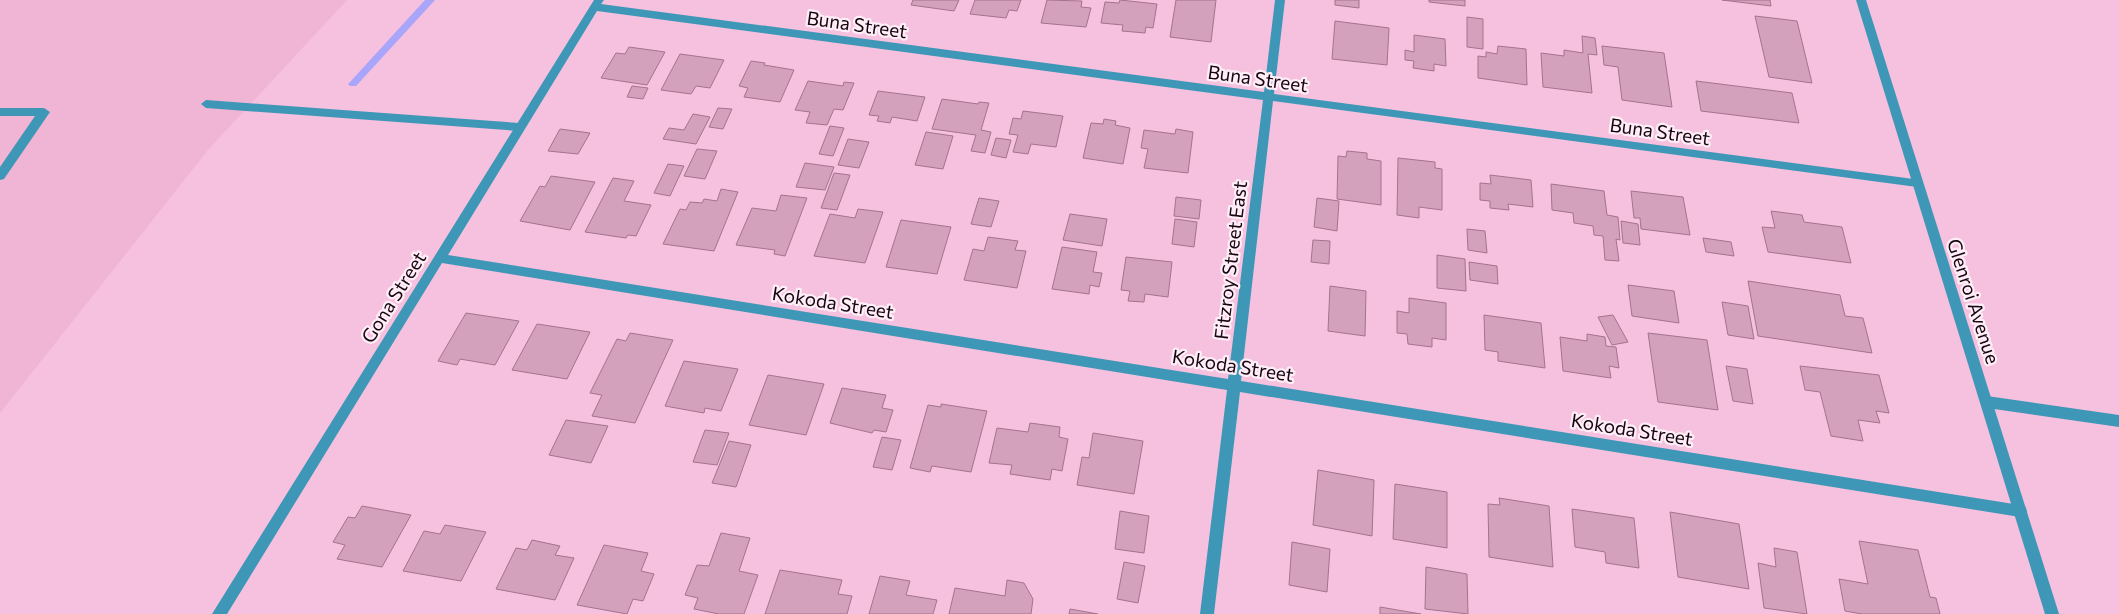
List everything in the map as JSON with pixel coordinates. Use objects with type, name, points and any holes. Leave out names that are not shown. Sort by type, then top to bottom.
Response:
[{"type":"street","name":"Fitzroy Street East","points":[[1207,614],[1280,0]]},
{"type":"street","name":"Glenroi Avenue","points":[[1861,0],[2052,614]]},
{"type":"street","name":"Buna Street","points":[[597,4],[1269,97],[1917,183]]},
{"type":"street","name":"Gona Street","points":[[219,614],[519,127],[597,4]]},
{"type":"street","points":[[206,104],[519,127]]},
{"type":"street","points":[[0,112],[44,112],[0,176]]},
{"type":"street","name":"Kokoda Street","points":[[439,258],[2020,511]]},
{"type":"street","points":[[1987,402],[2119,421]]},
{"type":"shaded area","points":[[0,0],[347,0],[208,150],[0,413]]},
{"type":"building","points":[[913,0],[959,0],[954,11],[911,5]]},
{"type":"building","points":[[975,0],[1021,0],[1017,11],[1009,10],[1006,18],[970,14]]},
{"type":"building","points":[[1047,0],[1082,1],[1081,7],[1091,8],[1086,27],[1041,23]]},
{"type":"building","points":[[1120,0],[1157,4],[1153,28],[1146,27],[1145,33],[1122,31],[1123,25],[1101,23],[1105,2],[1119,3]]},
{"type":"building","points":[[1176,0],[1216,0],[1211,42],[1170,37]]},
{"type":"building","points":[[1335,0],[1359,0],[1359,8],[1335,5]]},
{"type":"building","points":[[1429,0],[1465,0],[1465,6],[1429,2]]},
{"type":"building","points":[[1722,0],[1770,0],[1771,6]]},
{"type":"building","points":[[1755,16],[1797,21],[1812,83],[1769,77]]},
{"type":"building","points":[[1467,17],[1483,19],[1483,49],[1467,47]]},
{"type":"building","points":[[1335,21],[1389,28],[1387,65],[1332,59]]},
{"type":"building","points":[[1414,35],[1445,39],[1446,66],[1434,64],[1434,71],[1413,68],[1414,61],[1405,60],[1405,50],[1414,52]]},
{"type":"building","points":[[1582,36],[1595,38],[1597,55],[1588,54],[1592,93],[1543,87],[1541,53],[1564,56],[1564,50],[1583,53]]},
{"type":"building","points":[[1498,46],[1526,49],[1527,85],[1478,78],[1478,56],[1486,57],[1486,52],[1497,54]]},
{"type":"building","points":[[1602,46],[1664,53],[1672,107],[1622,100],[1618,67],[1604,65]]},
{"type":"building","points":[[629,47],[665,52],[647,85],[601,78],[616,53],[625,54]]},
{"type":"building","points":[[680,54],[724,60],[710,88],[696,86],[691,94],[661,90]]},
{"type":"building","points":[[751,61],[794,70],[780,102],[744,97],[748,88],[739,86]]},
{"type":"building","points":[[808,81],[843,86],[844,82],[854,83],[843,110],[834,109],[827,125],[806,123],[810,112],[795,110]]},
{"type":"building","points":[[1696,81],[1792,93],[1799,123],[1701,111]]},
{"type":"building","points":[[632,86],[648,88],[643,99],[627,97]]},
{"type":"building","points":[[878,91],[925,97],[917,121],[892,117],[890,123],[877,121],[879,116],[869,115]]},
{"type":"building","points":[[942,99],[978,104],[979,102],[989,103],[981,130],[991,132],[985,153],[971,151],[976,135],[932,129]]},
{"type":"building","points":[[718,108],[732,109],[723,129],[709,127]]},
{"type":"building","points":[[1023,111],[1063,116],[1056,147],[1031,144],[1028,154],[1013,152],[1018,135],[1009,134],[1013,118],[1021,119]]},
{"type":"building","points":[[693,114],[710,117],[696,144],[663,139],[669,128],[684,130]]},
{"type":"building","points":[[1104,119],[1116,121],[1115,125],[1130,128],[1123,164],[1083,158],[1091,123],[1103,124]]},
{"type":"building","points":[[830,126],[844,128],[833,156],[819,154]]},
{"type":"building","points":[[560,129],[590,133],[578,154],[548,151]]},
{"type":"building","points":[[1176,129],[1193,132],[1188,173],[1144,168],[1148,149],[1141,148],[1144,130],[1175,134]]},
{"type":"building","points":[[926,132],[953,136],[943,169],[915,165]]},
{"type":"building","points":[[996,138],[1011,140],[1006,158],[991,155]]},
{"type":"building","points":[[848,139],[869,142],[859,168],[838,165]]},
{"type":"building","points":[[697,149],[717,151],[705,179],[684,176]]},
{"type":"building","points":[[1347,151],[1367,153],[1367,159],[1381,161],[1381,205],[1337,199],[1338,156],[1346,157]]},
{"type":"building","points":[[1398,158],[1435,162],[1435,168],[1442,169],[1442,210],[1419,207],[1419,218],[1397,215]]},
{"type":"building","points":[[805,163],[834,167],[825,190],[796,187]]},
{"type":"building","points":[[668,164],[684,166],[670,196],[654,193]]},
{"type":"building","points":[[834,173],[850,175],[837,210],[821,208]]},
{"type":"building","points":[[1490,175],[1531,180],[1533,207],[1508,204],[1509,210],[1490,208],[1490,201],[1480,200],[1480,183],[1491,184]]},
{"type":"building","points":[[551,176],[595,182],[570,230],[520,221],[540,186],[545,187]]},
{"type":"building","points":[[613,178],[634,181],[624,201],[651,205],[636,236],[628,235],[626,238],[585,232]]},
{"type":"building","points":[[1551,184],[1604,191],[1607,215],[1618,217],[1620,240],[1616,239],[1619,261],[1605,260],[1603,236],[1594,235],[1593,226],[1574,223],[1573,213],[1552,210]]},
{"type":"building","points":[[721,189],[738,192],[714,251],[663,244],[680,209],[686,210],[690,202],[702,203],[704,199],[717,201]]},
{"type":"building","points":[[1631,191],[1683,197],[1690,235],[1641,229],[1640,218],[1634,218]]},
{"type":"building","points":[[781,195],[807,198],[785,256],[774,254],[775,250],[736,245],[752,208],[776,211]]},
{"type":"building","points":[[1176,197],[1201,200],[1199,219],[1174,216]]},
{"type":"building","points":[[979,198],[999,201],[991,227],[971,224]]},
{"type":"building","points":[[1317,198],[1339,201],[1337,231],[1314,227]]},
{"type":"building","points":[[858,209],[883,212],[865,263],[814,256],[830,214],[855,218]]},
{"type":"building","points":[[1771,211],[1802,215],[1804,222],[1842,227],[1851,263],[1768,252],[1762,227],[1775,228]]},
{"type":"building","points":[[1070,214],[1107,219],[1102,246],[1063,240]]},
{"type":"building","points":[[1175,219],[1197,222],[1194,247],[1172,244]]},
{"type":"building","points":[[901,220],[951,227],[937,274],[886,267]]},
{"type":"building","points":[[1621,221],[1638,224],[1640,245],[1623,243]]},
{"type":"building","points":[[1467,229],[1485,231],[1487,253],[1468,250]]},
{"type":"building","points":[[988,237],[1018,241],[1015,250],[1026,251],[1017,288],[964,280],[973,249],[984,251]]},
{"type":"building","points":[[1703,238],[1731,242],[1734,256],[1706,252]]},
{"type":"building","points":[[1313,240],[1330,241],[1329,264],[1311,262]]},
{"type":"building","points":[[1062,247],[1097,252],[1093,272],[1102,273],[1099,287],[1090,285],[1089,294],[1052,289]]},
{"type":"building","points":[[1437,255],[1465,259],[1466,291],[1437,288]]},
{"type":"building","points":[[1126,257],[1172,262],[1168,297],[1145,294],[1144,302],[1128,301],[1130,291],[1121,290]]},
{"type":"building","points":[[1469,262],[1497,266],[1498,284],[1470,280]]},
{"type":"building","points":[[1748,281],[1840,295],[1845,316],[1863,318],[1872,353],[1758,336]]},
{"type":"building","points":[[1628,285],[1674,291],[1679,323],[1632,316]]},
{"type":"building","points":[[1330,286],[1366,291],[1365,336],[1328,331]]},
{"type":"building","points":[[1409,298],[1446,303],[1446,340],[1432,338],[1432,347],[1408,344],[1407,334],[1397,333],[1397,311],[1409,313]]},
{"type":"building","points":[[1722,302],[1748,306],[1754,339],[1728,335]]},
{"type":"building","points":[[466,313],[519,321],[495,365],[460,359],[457,365],[438,361]]},
{"type":"building","points":[[1484,315],[1541,323],[1545,368],[1498,361],[1498,352],[1485,350]]},
{"type":"building","points":[[1613,315],[1628,342],[1612,345],[1598,317]]},
{"type":"building","points":[[537,324],[590,332],[567,379],[512,370]]},
{"type":"building","points":[[630,333],[673,340],[635,423],[592,416],[602,395],[590,393],[617,339],[626,341]]},
{"type":"building","points":[[1648,333],[1707,340],[1718,410],[1658,402]]},
{"type":"building","points":[[1587,334],[1605,337],[1606,346],[1616,347],[1619,368],[1609,366],[1611,378],[1563,371],[1560,337],[1587,341]]},
{"type":"building","points":[[684,361],[738,369],[721,411],[705,408],[704,413],[665,406]]},
{"type":"building","points":[[1726,366],[1747,369],[1753,404],[1733,401]]},
{"type":"building","points":[[1800,366],[1879,375],[1889,413],[1876,411],[1880,423],[1858,420],[1863,441],[1831,436],[1820,392],[1805,390]]},
{"type":"building","points":[[768,375],[824,384],[806,435],[749,425]]},
{"type":"building","points":[[842,388],[886,395],[882,408],[893,410],[886,432],[874,430],[872,433],[830,423]]},
{"type":"building","points":[[941,404],[987,411],[971,472],[932,466],[930,472],[910,468],[928,405],[941,407]]},
{"type":"building","points":[[566,420],[608,426],[591,463],[549,455]]},
{"type":"building","points":[[1030,423],[1060,427],[1059,437],[1068,439],[1062,471],[1052,469],[1050,480],[1010,474],[1012,465],[989,463],[997,428],[1028,432]]},
{"type":"building","points":[[705,430],[729,433],[717,465],[693,462]]},
{"type":"building","points":[[1093,433],[1143,441],[1134,494],[1077,485],[1082,457],[1089,458]]},
{"type":"building","points":[[882,437],[901,440],[892,470],[873,467]]},
{"type":"building","points":[[729,441],[751,445],[736,487],[712,483]]},
{"type":"building","points":[[1318,470],[1374,480],[1372,536],[1313,525]]},
{"type":"building","points":[[1395,484],[1447,492],[1447,548],[1393,539]]},
{"type":"building","points":[[1499,498],[1549,506],[1553,567],[1489,557],[1488,504],[1500,505]]},
{"type":"building","points":[[362,506],[411,515],[382,567],[337,559],[345,545],[333,542],[348,517],[355,518]]},
{"type":"building","points":[[1572,509],[1634,518],[1639,568],[1606,563],[1605,552],[1575,547]]},
{"type":"building","points":[[1120,511],[1149,516],[1144,553],[1115,549]]},
{"type":"building","points":[[1670,512],[1739,524],[1749,589],[1678,577]]},
{"type":"building","points":[[445,525],[486,532],[461,581],[403,571],[424,531],[440,534]]},
{"type":"building","points":[[721,533],[750,538],[739,571],[758,575],[744,614],[719,614],[694,609],[698,598],[685,595],[697,565],[709,566]]},
{"type":"building","points":[[532,540],[560,546],[555,555],[574,558],[555,600],[496,589],[516,548],[527,550]]},
{"type":"building","points":[[1859,541],[1918,550],[1930,597],[1936,598],[1940,614],[1862,614],[1845,611],[1839,579],[1868,584]]},
{"type":"building","points":[[1292,542],[1330,549],[1327,592],[1289,585]]},
{"type":"building","points":[[604,545],[648,553],[641,571],[654,574],[643,601],[633,599],[627,614],[577,605]]},
{"type":"building","points":[[1774,548],[1797,552],[1807,614],[1764,608],[1758,563],[1776,567]]},
{"type":"building","points":[[1124,562],[1145,566],[1138,603],[1117,599]]},
{"type":"building","points":[[1426,567],[1467,574],[1468,614],[1425,609]]},
{"type":"building","points":[[780,570],[842,580],[838,594],[852,596],[847,614],[765,614]]},
{"type":"building","points":[[880,576],[910,581],[906,595],[937,600],[933,614],[869,614]]},
{"type":"building","points":[[1007,580],[1024,583],[1033,599],[1031,614],[949,614],[955,588],[1005,596]]},
{"type":"building","points":[[1380,607],[1421,614],[1380,614]]},
{"type":"building","points":[[1070,609],[1098,614],[1069,614]]},
{"type":"waterway","points":[[353,84],[430,0]]}]
